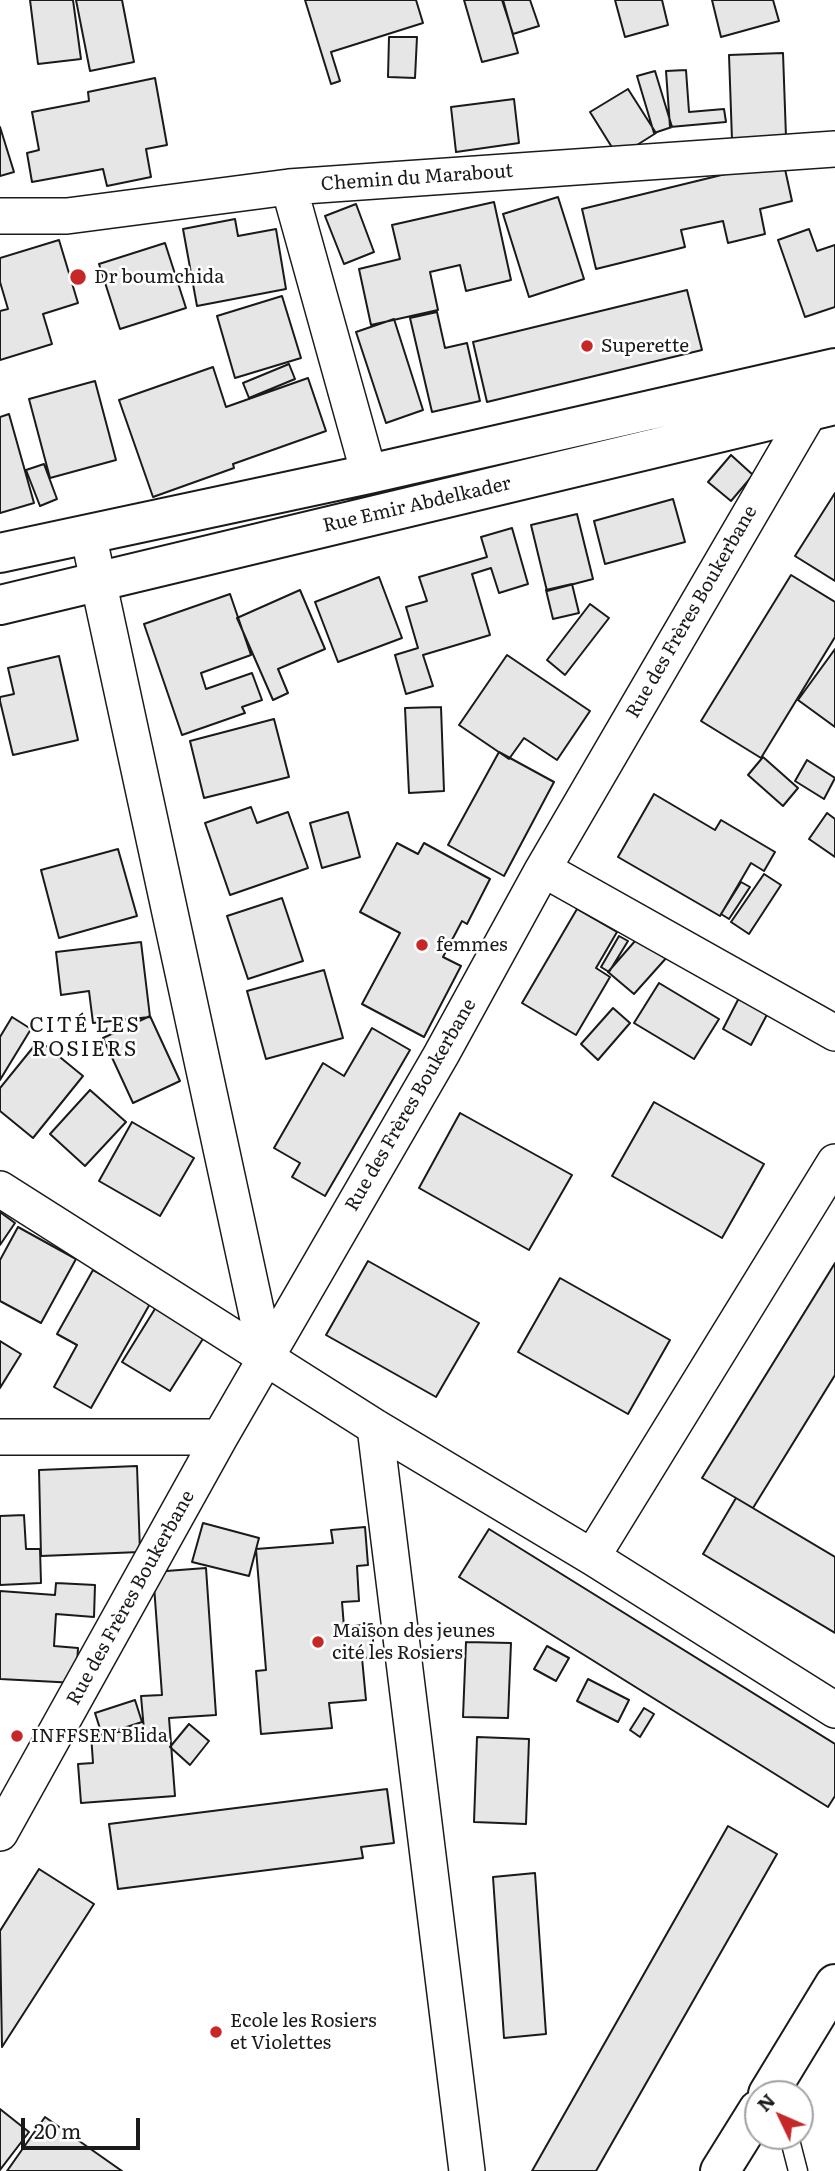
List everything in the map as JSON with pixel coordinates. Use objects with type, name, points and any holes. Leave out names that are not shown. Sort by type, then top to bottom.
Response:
[{"type":"street","name":"Chemin du Marabout","points":[[0,216],[67,216],[289,187],[835,149]]},
{"type":"street","points":[[289,187],[369,474]]},
{"type":"street","points":[[0,553],[369,474],[824,397]]},
{"type":"street","name":"Rue Emir Abdelkader","points":[[0,605],[824,397]]},
{"type":"street","name":"Rue des Frères Boukerbane","points":[[0,1833],[220,1437],[441,1055],[543,869],[824,397]]},
{"type":"street","points":[[88,534],[96,582],[266,1356]]},
{"type":"street","points":[[543,869],[835,1033]]},
{"type":"street","points":[[592,1557],[835,1162]]},
{"type":"street","points":[[0,1189],[375,1427],[592,1557],[835,1710]]},
{"type":"street","points":[[375,1427],[467,2171]]},
{"type":"street","points":[[0,1437],[220,1437]]},
{"type":"street","points":[[778,2080],[835,1984]]},
{"type":"street","points":[[720,2171],[744,2134]]},
{"type":"lane","points":[[793,2150],[798,2171]]},
{"type":"building","points":[[30,0],[73,0],[81,59],[38,64]]},
{"type":"building","points":[[76,0],[122,0],[134,62],[90,71]]},
{"type":"building","points":[[305,0],[416,0],[423,23],[331,52],[340,81],[331,84]]},
{"type":"building","points":[[464,0],[503,0],[518,53],[482,62]]},
{"type":"building","points":[[502,0],[530,0],[539,26],[513,34]]},
{"type":"building","points":[[615,0],[662,0],[668,25],[625,37]]},
{"type":"building","points":[[712,0],[773,0],[779,21],[721,37]]},
{"type":"building","points":[[389,37],[417,37],[415,78],[388,77]]},
{"type":"building","points":[[783,53],[786,137],[732,140],[729,55]]},
{"type":"building","points":[[686,70],[689,112],[724,109],[726,122],[670,127],[666,71]]},
{"type":"building","points":[[655,71],[672,127],[654,133],[637,76]]},
{"type":"building","points":[[155,78],[167,145],[146,149],[151,177],[107,186],[103,169],[32,182],[27,153],[39,150],[32,112],[89,101],[88,92]]},
{"type":"building","points":[[628,89],[656,133],[618,157],[590,112]]},
{"type":"building","points":[[514,99],[519,143],[456,152],[451,107]]},
{"type":"building","points":[[0,127],[14,172],[0,176]]},
{"type":"building","points":[[783,160],[792,201],[760,209],[765,234],[728,243],[723,221],[681,230],[685,247],[596,269],[582,209]]},
{"type":"building","points":[[558,197],[584,279],[529,297],[503,214]]},
{"type":"building","points":[[494,202],[511,280],[466,291],[460,265],[430,272],[438,310],[371,325],[359,269],[400,259],[392,225]]},
{"type":"building","points":[[356,204],[374,252],[344,264],[325,216]]},
{"type":"building","points":[[235,219],[238,236],[276,229],[286,289],[197,306],[183,229]]},
{"type":"building","points":[[809,229],[817,251],[835,245],[835,307],[805,317],[778,240]]},
{"type":"building","points":[[59,240],[78,303],[43,314],[52,344],[0,360],[0,311],[8,309],[0,282],[0,258]]},
{"type":"building","points":[[165,243],[186,308],[120,329],[99,264]]},
{"type":"building","name":"Superette","points":[[687,290],[702,350],[487,402],[473,342]]},
{"type":"building","points":[[282,296],[301,358],[235,378],[217,316]]},
{"type":"building","points":[[437,312],[445,348],[467,343],[480,401],[432,412],[410,318]]},
{"type":"building","points":[[394,319],[423,410],[386,423],[356,332]]},
{"type":"building","points":[[289,364],[295,379],[249,398],[243,383]]},
{"type":"building","points":[[213,367],[226,407],[308,378],[326,431],[233,464],[234,468],[153,497],[119,400]]},
{"type":"building","points":[[95,381],[116,460],[50,478],[29,399]]},
{"type":"building","points":[[9,414],[34,503],[0,513],[0,417]]},
{"type":"building","points":[[731,455],[753,475],[731,501],[708,482]]},
{"type":"building","points":[[44,464],[57,499],[40,506],[26,470]]},
{"type":"building","points":[[835,493],[835,581],[795,556]]},
{"type":"building","points":[[673,499],[685,542],[605,564],[594,521]]},
{"type":"building","points":[[577,514],[593,579],[547,591],[531,525]]},
{"type":"building","points":[[512,528],[528,584],[499,593],[491,568],[472,574],[490,635],[423,655],[433,686],[406,694],[395,655],[418,648],[406,607],[427,601],[419,577],[487,557],[481,537]]},
{"type":"building","points":[[791,575],[835,602],[835,637],[761,758],[701,721]]},
{"type":"building","points":[[379,577],[402,638],[338,662],[315,602]]},
{"type":"building","points":[[572,584],[579,613],[553,619],[546,590]]},
{"type":"building","points":[[300,590],[325,649],[278,669],[288,693],[273,700],[237,618]]},
{"type":"building","points":[[230,594],[251,655],[201,673],[206,689],[252,673],[262,700],[242,707],[245,713],[182,735],[144,624]]},
{"type":"building","points":[[590,604],[609,618],[565,675],[547,660]]},
{"type":"building","points":[[835,649],[835,727],[798,700]]},
{"type":"building","points":[[507,655],[590,711],[557,760],[524,738],[509,759],[459,725]]},
{"type":"building","points":[[59,656],[78,740],[13,755],[0,701],[0,697],[14,694],[8,668]]},
{"type":"building","points":[[441,707],[444,791],[409,793],[405,708]]},
{"type":"building","points":[[274,719],[289,777],[204,798],[190,741]]},
{"type":"building","points":[[499,752],[554,782],[504,876],[448,845]]},
{"type":"building","points":[[763,757],[798,788],[783,806],[748,775]]},
{"type":"building","points":[[807,760],[835,778],[824,799],[795,781]]},
{"type":"building","points":[[654,794],[715,830],[721,820],[775,852],[764,871],[751,863],[720,916],[618,857]]},
{"type":"building","points":[[251,807],[257,823],[288,812],[308,868],[230,895],[205,823]]},
{"type":"building","points":[[348,812],[360,857],[322,868],[310,823]]},
{"type":"building","points":[[827,813],[835,819],[835,857],[809,839]]},
{"type":"building","name":"femmes","points":[[397,843],[418,854],[424,843],[490,879],[467,924],[462,921],[443,957],[461,966],[424,1037],[362,1004],[400,933],[360,912]]},
{"type":"building","points":[[118,849],[137,916],[59,938],[41,870]]},
{"type":"building","points":[[764,874],[781,885],[749,934],[731,922]]},
{"type":"building","points":[[741,882],[750,887],[729,919],[721,914]]},
{"type":"building","points":[[282,898],[303,961],[248,979],[227,916]]},
{"type":"building","points":[[577,909],[617,932],[596,968],[610,977],[576,1035],[522,1003]]},
{"type":"building","points":[[642,933],[668,956],[634,994],[608,972]]},
{"type":"building","points":[[619,936],[628,941],[609,972],[601,967]]},
{"type":"building","points":[[141,942],[150,1017],[93,1023],[89,991],[61,995],[56,952]]},
{"type":"building","points":[[324,970],[343,1038],[266,1059],[247,991]]},
{"type":"building","points":[[659,983],[719,1019],[694,1059],[634,1023]]},
{"type":"building","points":[[742,992],[771,1007],[751,1045],[723,1029]]},
{"type":"building","points":[[613,1008],[630,1023],[598,1060],[581,1044]]},
{"type":"building","points":[[150,1016],[180,1081],[133,1103],[103,1038]]},
{"type":"building","points":[[12,1017],[31,1029],[0,1080],[0,1037]]},
{"type":"building","points":[[372,1028],[410,1050],[325,1196],[292,1177],[300,1163],[274,1148],[323,1063],[344,1076]]},
{"type":"building","points":[[39,1040],[83,1076],[33,1138],[0,1111],[0,1088]]},
{"type":"building","points":[[90,1090],[126,1122],[85,1166],[50,1134]]},
{"type":"building","points":[[654,1102],[764,1164],[722,1238],[612,1176]]},
{"type":"building","points":[[460,1113],[572,1175],[529,1250],[419,1188]]},
{"type":"building","points":[[132,1122],[194,1158],[160,1216],[99,1181]]},
{"type":"building","points":[[0,1212],[15,1223],[0,1245]]},
{"type":"building","points":[[18,1227],[76,1259],[41,1323],[0,1301],[0,1260]]},
{"type":"building","points":[[368,1261],[479,1323],[436,1397],[326,1335]]},
{"type":"building","points":[[835,1263],[835,1375],[753,1508],[702,1478]]},
{"type":"building","points":[[93,1270],[151,1302],[91,1408],[54,1387],[77,1345],[57,1334]]},
{"type":"building","points":[[560,1278],[670,1340],[628,1414],[518,1352]]},
{"type":"building","points":[[158,1304],[206,1334],[170,1391],[122,1362]]},
{"type":"building","points":[[0,1341],[21,1354],[0,1388]]},
{"type":"building","points":[[137,1466],[140,1552],[41,1556],[39,1470]]},
{"type":"building","points":[[736,1498],[835,1557],[835,1633],[703,1554]]},
{"type":"building","points":[[24,1515],[26,1549],[40,1549],[41,1583],[0,1585],[0,1516]]},
{"type":"building","points":[[203,1523],[259,1538],[249,1576],[192,1562]]},
{"type":"building","name":"Maison des jeunes cité les Rosiers","points":[[365,1527],[368,1565],[357,1566],[359,1601],[342,1602],[344,1627],[372,1624],[374,1657],[362,1658],[366,1700],[329,1703],[332,1728],[261,1734],[256,1671],[266,1670],[256,1549],[333,1543],[331,1530]]},
{"type":"building","points":[[489,1529],[835,1744],[835,1796],[828,1807],[459,1577]]},
{"type":"building","points":[[206,1568],[216,1715],[169,1718],[175,1796],[81,1803],[78,1764],[93,1763],[91,1734],[144,1730],[141,1696],[162,1695],[153,1572]]},
{"type":"building","points":[[56,1583],[95,1585],[94,1617],[56,1614],[54,1646],[78,1648],[76,1683],[0,1679],[0,1591],[55,1595]]},
{"type":"building","points":[[466,1642],[511,1643],[508,1718],[463,1717]]},
{"type":"building","points":[[547,1646],[569,1658],[556,1681],[534,1669]]},
{"type":"building","points":[[588,1679],[629,1700],[618,1722],[577,1701]]},
{"type":"building","points":[[135,1700],[142,1722],[102,1735],[95,1713]]},
{"type":"building","points":[[644,1708],[654,1714],[640,1737],[630,1730]]},
{"type":"building","points":[[189,1724],[209,1741],[190,1765],[170,1747]]},
{"type":"building","points":[[477,1737],[529,1739],[526,1824],[474,1822]]},
{"type":"building","points":[[387,1789],[394,1843],[361,1847],[363,1858],[118,1889],[109,1824]]},
{"type":"building","points":[[728,1826],[777,1854],[596,2171],[532,2171]]},
{"type":"building","points":[[39,1869],[94,1904],[2,2047],[0,1931]]},
{"type":"building","points":[[535,1873],[546,2034],[504,2038],[493,1877]]},
{"type":"building","points":[[0,2109],[29,2132],[0,2170]]},
{"type":"building","points":[[45,2117],[122,2171],[7,2171]]},
{"type":"place","name":"Dr boumchida","points":[[78,277]]},
{"type":"place","name":"Superette","points":[[587,346]]},
{"type":"place","name":"femmes","points":[[422,945]]},
{"type":"place","name":"Maison des jeunes cité les Rosiers","points":[[318,1642]]},
{"type":"place","name":"INFFSEN Blida","points":[[17,1736]]},
{"type":"place","name":"Ecole les Rosiers et Violettes","points":[[216,2032]]},
{"type":"district","name":"CITÉ LES ROSIERS","points":[[85,1038]]}]
